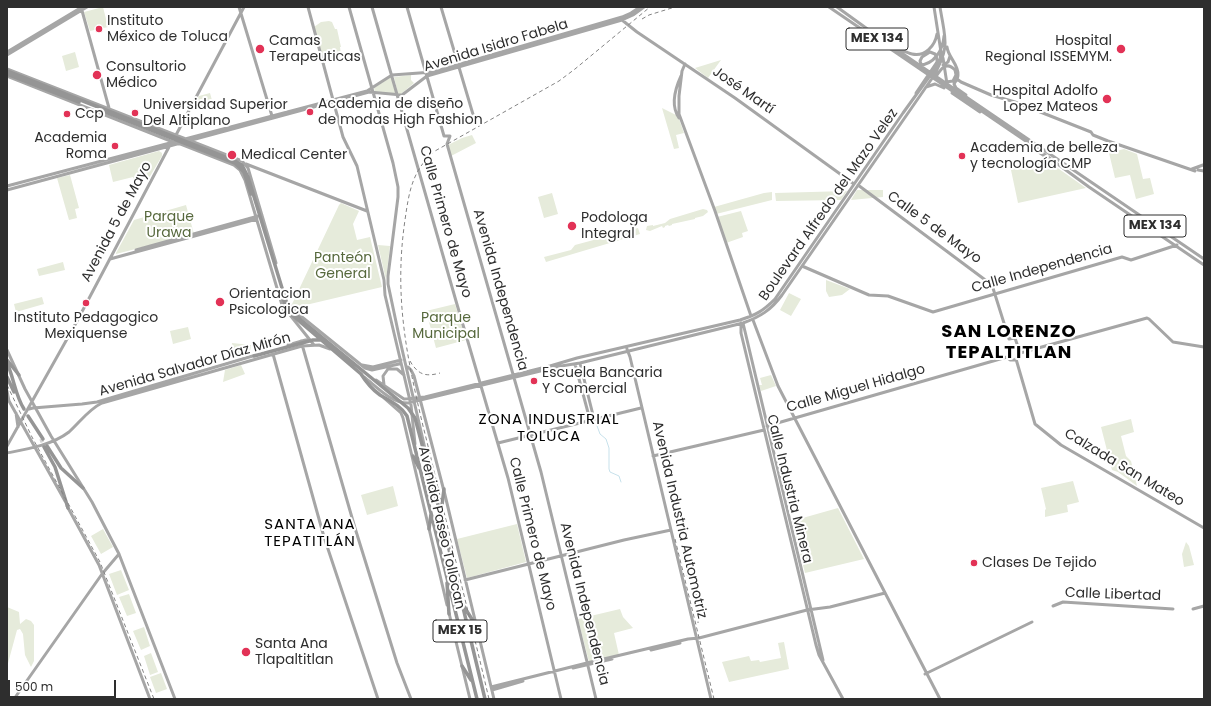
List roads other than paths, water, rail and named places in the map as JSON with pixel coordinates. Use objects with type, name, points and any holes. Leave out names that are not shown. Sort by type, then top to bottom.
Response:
[{"type":"highway","points":[[7,71],[65,93],[113,114]]},
{"type":"highway","points":[[7,71],[58,95],[128,119],[241,163],[248,170]]},
{"type":"highway","points":[[62,89],[65,93]]},
{"type":"highway","points":[[89,103],[97,103]]},
{"type":"highway","points":[[110,109],[113,114]]},
{"type":"highway","points":[[108,116],[113,114]]},
{"type":"highway","points":[[123,114],[132,125]]},
{"type":"highway","points":[[213,153],[234,166]]},
{"type":"highway","points":[[224,159],[242,166]]},
{"type":"highway","points":[[235,161],[242,166]]},
{"type":"highway","name":"Avenida Paseo Tollocan","points":[[242,166],[285,304],[292,315],[361,374],[367,383],[380,395],[402,409],[409,421],[416,450]]},
{"type":"highway","name":"Avenida Paseo Tollocan","points":[[242,166],[247,174],[287,304],[298,317],[360,366],[373,379],[408,408],[413,414],[430,474]]},
{"type":"highway","points":[[254,356],[272,353],[313,340],[329,342]]},
{"type":"highway","points":[[7,360],[19,375]]},
{"type":"highway","points":[[355,360],[360,366]]},
{"type":"highway","points":[[7,363],[18,398],[25,410]]},
{"type":"highway","points":[[7,377],[25,410]]},
{"type":"highway","points":[[28,417],[42,439]]},
{"type":"highway","points":[[68,508],[55,467],[46,446],[61,468],[83,488]]},
{"type":"highway","name":"MEX 15","points":[[416,450],[477,699]]},
{"type":"highway","points":[[413,456],[422,473]]},
{"type":"highway","name":"MEX 15","points":[[430,474],[485,699]]},
{"type":"highway","points":[[441,516],[444,489]]},
{"type":"highway","points":[[429,529],[431,511]]},
{"type":"highway","points":[[448,580],[449,614]]},
{"type":"highway","points":[[461,600],[474,624],[477,626]]},
{"type":"highway","points":[[462,666],[473,682]]},
{"type":"main road","points":[[7,54],[81,8],[86,7]]},
{"type":"main road","points":[[239,7],[273,117]]},
{"type":"main road","name":"Avenida 5 de Mayo","points":[[7,449],[25,410],[36,396],[111,258],[164,157],[169,142],[176,134],[190,111],[244,7]]},
{"type":"main road","name":"MEX 15","points":[[308,7],[332,101],[344,140],[357,166],[367,211],[387,281],[411,398]]},
{"type":"main road","name":"MEX 15","points":[[350,7],[394,168],[398,194],[393,245],[385,295],[413,405]]},
{"type":"main road","name":"Calle Primero de Mayo","points":[[372,7],[509,480],[561,699]]},
{"type":"main road","points":[[407,7],[426,75]]},
{"type":"main road","points":[[441,7],[475,121]]},
{"type":"main road","name":"Avenida Isidro Fabela","points":[[459,66],[622,17],[640,7]]},
{"type":"main road","name":"Avenida Isidro Fabela","points":[[332,101],[368,90],[392,75],[426,75],[623,21],[644,7]]},
{"type":"main road","name":"MEX 134","points":[[829,7],[1022,138],[1204,265]]},
{"type":"main road","name":"MEX 134","points":[[837,7],[923,68],[1204,259]]},
{"type":"main road","points":[[911,63],[920,65],[930,63],[941,48],[944,36],[937,7]]},
{"type":"main road","points":[[937,7],[947,84],[954,93]]},
{"type":"main road","name":"Boulevard Alfredo del Mazo Velez","points":[[882,146],[939,61],[941,52],[937,27],[937,7]]},
{"type":"main road","name":"Boulevard Alfredo del Mazo Velez","points":[[752,318],[763,311],[774,299],[882,146],[939,69],[946,42],[937,7]]},
{"type":"main road","points":[[81,8],[110,109]]},
{"type":"main road","points":[[623,21],[624,26]]},
{"type":"main road","name":"José Martí","points":[[623,21],[855,184]]},
{"type":"main road","points":[[897,48],[914,54],[925,52],[935,42],[937,27]]},
{"type":"main road","points":[[868,29],[909,56],[908,61],[904,60]]},
{"type":"main road","name":"José Martí","points":[[635,30],[692,69]]},
{"type":"main road","points":[[946,42],[947,51],[958,70],[957,79],[954,84],[958,89],[1014,130]]},
{"type":"main road","points":[[915,97],[917,91],[938,59],[935,54],[932,52],[921,58],[920,61],[923,68]]},
{"type":"main road","points":[[939,69],[948,62],[950,56]]},
{"type":"main road","points":[[685,64],[678,102],[678,115],[715,211],[752,318],[778,386],[939,699]]},
{"type":"main road","points":[[939,69],[944,66],[948,66],[954,68],[956,73],[955,78],[951,82],[941,80]]},
{"type":"main road","points":[[7,71],[62,89],[237,158],[242,166],[248,170],[285,293],[290,305],[297,313],[355,360]]},
{"type":"main road","name":"Avenida Isidro Fabela","points":[[137,154],[169,142],[197,138],[369,92],[402,95],[426,75]]},
{"type":"main road","name":"Avenida Independencia","points":[[426,75],[444,136],[450,136],[447,144],[541,472],[596,699]]},
{"type":"main road","points":[[957,79],[991,95],[1015,102],[1066,121],[1108,141],[1188,169],[1204,171]]},
{"type":"main road","points":[[925,87],[938,84],[954,93],[1053,161]]},
{"type":"main road","points":[[954,93],[954,91],[958,89]]},
{"type":"main road","points":[[58,95],[132,125],[169,142],[169,131]]},
{"type":"main road","name":"Avenida Isidro Fabela","points":[[7,186],[158,149],[169,142],[178,144],[189,139],[273,117]]},
{"type":"main road","points":[[192,149],[191,144],[196,142],[197,138]]},
{"type":"main road","points":[[178,144],[234,166],[240,170],[254,211],[285,316]]},
{"type":"main road","points":[[158,149],[163,151],[164,157]]},
{"type":"main road","points":[[1197,169],[1203,165]]},
{"type":"main road","points":[[242,166],[367,211]]},
{"type":"main road","name":"Avenida Isidro Fabela","points":[[7,190],[70,171]]},
{"type":"main road","name":"Boulevard Alfredo del Mazo Velez","points":[[367,373],[401,398],[406,400],[414,399],[752,318],[771,309],[782,295],[855,184]]},
{"type":"main road","name":"Calle 5 de Mayo","points":[[855,184],[992,285],[996,293],[1009,339],[1015,338],[1020,353]]},
{"type":"main road","points":[[249,196],[253,194],[256,196]]},
{"type":"main road","points":[[254,211],[258,212],[260,208]]},
{"type":"main road","points":[[111,258],[262,216]]},
{"type":"main road","points":[[111,258],[117,255],[256,218]]},
{"type":"main road","points":[[258,227],[260,224],[265,225]]},
{"type":"main road","name":"Calle Independencia","points":[[802,266],[869,295],[888,296],[933,312],[1122,257],[1131,260],[1181,244]]},
{"type":"main road","points":[[115,250],[117,255]]},
{"type":"main road","points":[[279,297],[283,297],[285,293]]},
{"type":"main road","points":[[282,305],[314,345]]},
{"type":"main road","points":[[291,317],[293,314],[297,313]]},
{"type":"main road","points":[[1016,360],[1020,353],[1149,319],[1172,342],[1204,346]]},
{"type":"main road","name":"Calle Industria Minera","points":[[741,321],[742,332],[767,426],[812,619],[824,661],[843,699]]},
{"type":"main road","name":"Avenida Salvador Díaz Mirón","points":[[85,415],[98,401],[309,339]]},
{"type":"main road","points":[[301,341],[355,528],[397,663],[411,699]]},
{"type":"main road","points":[[297,342],[298,347]]},
{"type":"main road","name":"Avenida Salvador Díaz Mirón","points":[[7,449],[44,443],[56,438],[102,403],[272,353],[302,346],[314,345],[331,349]]},
{"type":"main road","name":"Boulevard Alfredo del Mazo Velez","points":[[361,374],[389,397],[406,403],[561,366],[580,363],[627,349]]},
{"type":"main road","name":"Avenida Industria Automotriz","points":[[627,349],[671,530],[694,638],[711,699]]},
{"type":"main road","points":[[7,350],[27,393],[83,488],[119,554],[175,699]]},
{"type":"main road","points":[[272,353],[326,544],[378,699]]},
{"type":"main road","name":"Calle Miguel Hidalgo","points":[[767,426],[1007,357],[1010,360],[1016,360]]},
{"type":"main road","points":[[360,366],[373,367],[401,360]]},
{"type":"main road","name":"Calzada San Mateo","points":[[1016,360],[1035,424],[1061,445],[1204,528]]},
{"type":"main road","points":[[580,363],[592,420]]},
{"type":"main road","points":[[360,366],[370,370],[399,364]]},
{"type":"main road","points":[[575,364],[592,420]]},
{"type":"main road","name":"Avenida Paseo Tollocan","points":[[408,367],[413,373],[444,489],[494,699]]},
{"type":"main road","points":[[385,386],[383,376],[389,369],[394,368],[399,370],[405,378]]},
{"type":"main road","name":"Calle Industria Minera","points":[[754,380],[764,430],[811,611]]},
{"type":"main road","points":[[7,391],[15,411],[100,568],[150,699]]},
{"type":"main road","points":[[27,393],[31,396],[36,396]]},
{"type":"main road","name":"Avenida Paseo Tollocan","points":[[380,395],[402,415],[470,699]]},
{"type":"main road","points":[[25,410],[98,401]]},
{"type":"main road","name":"Avenida Paseo Tollocan","points":[[413,405],[416,450]]},
{"type":"main road","name":"Avenida Paseo Tollocan","points":[[413,405],[430,474]]},
{"type":"main road","points":[[498,443],[641,408]]},
{"type":"main road","points":[[15,411],[18,427]]},
{"type":"main road","points":[[653,456],[764,430],[767,426]]},
{"type":"main road","points":[[465,580],[671,530]]},
{"type":"main road","points":[[14,699],[102,574],[119,554]]},
{"type":"main road","points":[[492,688],[884,593]]},
{"type":"main road","name":"Calle Libertad","points":[[1053,606],[1063,602],[1173,609]]},
{"type":"main road","points":[[1193,608],[1204,606]]},
{"type":"main road","points":[[926,674],[1032,622]]},
{"type":"waterway","points":[[596,423],[600,434],[606,439],[609,448],[610,472],[619,476],[621,482]]},
{"type":"tunnel","points":[[41,439],[44,447]]},
{"type":"railway","points":[[489,699],[423,426],[407,349],[401,299],[401,274],[402,247],[410,191],[416,174],[427,158],[435,151],[559,81],[650,7]]},
{"type":"railway","points":[[642,19],[649,15],[675,7]]},
{"type":"railway","points":[[410,361],[413,366],[423,374],[431,375],[440,373]]},
{"type":"railway","points":[[7,385],[32,437],[100,562],[154,699]]},
{"type":"railway","points":[[675,539],[714,699]]},
{"type":"railway","points":[[687,575],[698,600],[698,623]]},
{"type":"place","name":"Instituto México de Toluca","points":[[99,29]]},
{"type":"place","name":"Camas Terapeuticas","points":[[260,49]]},
{"type":"place","name":"Hospital Regional ISSEMYM.","points":[[1121,49]]},
{"type":"place","name":"Consultorio Médico","points":[[97,75]]},
{"type":"place","name":"Hospital Adolfo Lopez Mateos","points":[[1107,99]]},
{"type":"place","name":"Academia de diseño de modas High Fashion","points":[[310,112]]},
{"type":"place","name":"Universidad Superior Del Altiplano","points":[[135,113]]},
{"type":"place","name":"Ccp","points":[[67,114]]},
{"type":"place","name":"Academia Roma","points":[[115,146]]},
{"type":"place","name":"Medical Center","points":[[232,155]]},
{"type":"place","name":"Academia de belleza y tecnología CMP","points":[[962,156]]},
{"type":"place","name":"Podologa Integral","points":[[572,226]]},
{"type":"place","name":"Orientacion Psicologica","points":[[220,302]]},
{"type":"place","name":"Instituto Pedagogico Mexiquense","points":[[86,303]]},
{"type":"place","name":"Escuela Bancaria Y Comercial","points":[[534,381]]},
{"type":"place","name":"Clases De Tejido","points":[[974,563]]},
{"type":"place","name":"Santa Ana Tlapaltitlan","points":[[246,652]]},
{"type":"district","name":"SAN LORENZO TEPALTITLAN","points":[[1009,342]]},
{"type":"district","name":"ZONA INDUSTRIAL TOLUCA","points":[[549,428]]},
{"type":"district","name":"SANTA ANA TEPATITLÁN","points":[[310,534]]},
{"type":"park label","name":"Parque Urawa","points":[[169,226]]},
{"type":"park label","name":"Panteón General","points":[[343,266]]},
{"type":"park label","name":"Parque Municipal","points":[[446,326]]}]
